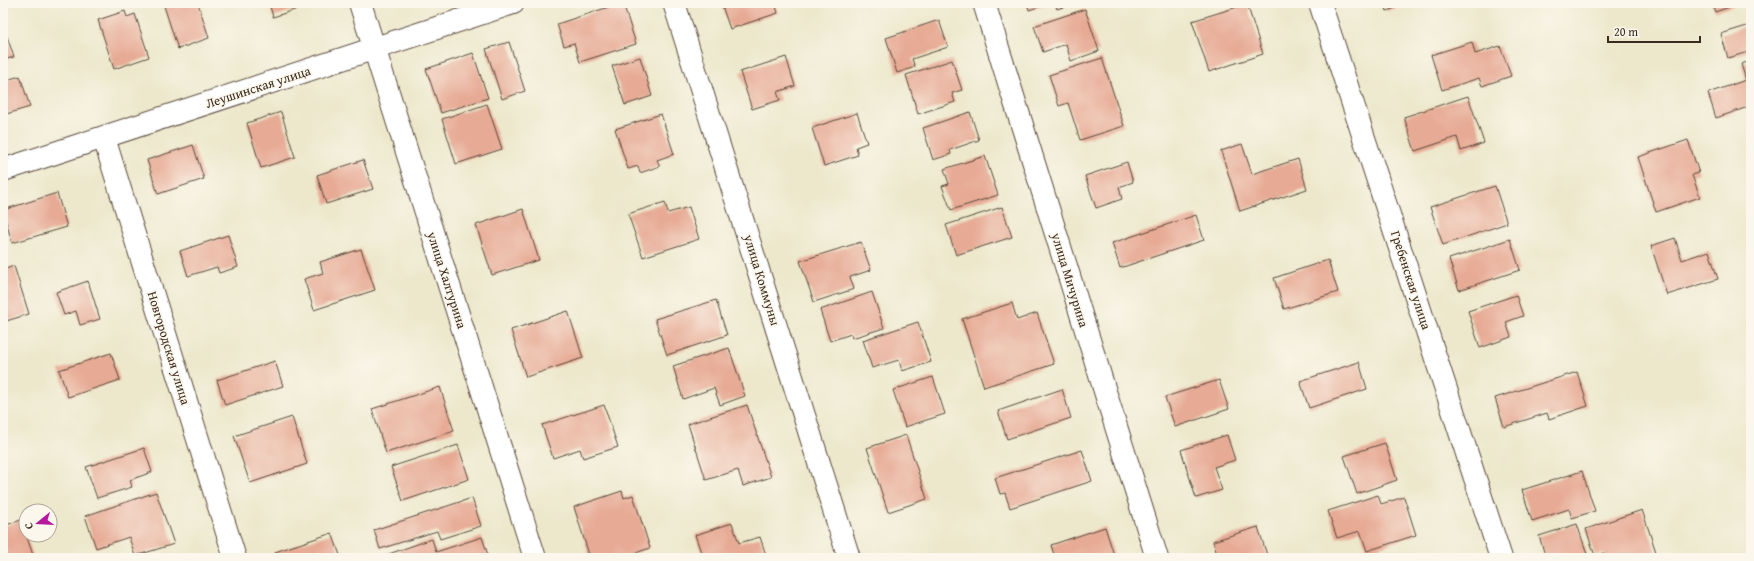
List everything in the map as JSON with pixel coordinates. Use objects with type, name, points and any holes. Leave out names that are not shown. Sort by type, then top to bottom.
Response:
[{"type":"street","name":"улица Халтурина","points":[[360,3],[535,558]]},
{"type":"street","name":"Леушинская улица","points":[[3,170],[513,3]]},
{"type":"street","name":"улица Коммуны","points":[[674,3],[849,558]]},
{"type":"street","name":"улица Мичурина","points":[[984,3],[1157,558]]},
{"type":"street","name":"Гребенская улица","points":[[1320,3],[1501,558]]},
{"type":"street","name":"Новгородская улица","points":[[104,138],[235,558]]},
{"type":"building","points":[[163,3],[198,3],[209,38],[178,49]]},
{"type":"building","points":[[269,3],[312,3],[313,4],[273,17]]},
{"type":"building","points":[[623,3],[636,44],[580,62],[574,43],[564,46],[557,24]]},
{"type":"building","points":[[721,3],[775,3],[778,13],[730,29]]},
{"type":"building","points":[[1027,3],[1051,3],[1029,10]]},
{"type":"building","points":[[1055,3],[1075,3],[1057,9]]},
{"type":"building","points":[[1384,3],[1409,3],[1387,11]]},
{"type":"building","points":[[1712,3],[1741,3],[1715,12]]},
{"type":"building","points":[[1247,4],[1263,54],[1209,72],[1192,21]]},
{"type":"building","points":[[1085,9],[1099,51],[1071,61],[1066,44],[1043,52],[1034,26]]},
{"type":"building","points":[[125,11],[127,17],[135,14],[149,57],[114,69],[98,20]]},
{"type":"building","points":[[1751,12],[1751,51],[1728,58],[1721,34],[1750,25],[1746,13]]},
{"type":"building","points":[[939,20],[948,47],[912,59],[915,67],[897,73],[886,38]]},
{"type":"building","points":[[3,25],[14,57],[3,60]]},
{"type":"building","points":[[509,42],[525,91],[502,99],[486,49]]},
{"type":"building","points":[[1472,42],[1475,54],[1500,46],[1511,76],[1482,86],[1479,78],[1442,90],[1431,55]]},
{"type":"building","points":[[473,53],[488,98],[441,113],[426,69]]},
{"type":"building","points":[[640,57],[652,96],[625,105],[612,66]]},
{"type":"building","points":[[786,57],[795,86],[777,92],[780,100],[752,109],[740,72]]},
{"type":"building","points":[[1102,58],[1124,126],[1080,140],[1068,103],[1059,106],[1049,75]]},
{"type":"building","points":[[952,60],[962,90],[952,93],[955,102],[918,114],[906,75]]},
{"type":"building","points":[[1751,61],[1751,106],[1716,118],[1708,93],[1746,80],[1741,64]]},
{"type":"building","points":[[20,76],[30,107],[3,115],[3,81]]},
{"type":"building","points":[[1468,96],[1484,143],[1461,151],[1457,137],[1415,151],[1404,117]]},
{"type":"building","points":[[487,104],[502,149],[456,164],[442,119]]},
{"type":"building","points":[[281,112],[295,157],[261,168],[247,123]]},
{"type":"building","points":[[970,112],[979,140],[950,150],[951,154],[933,160],[923,128]]},
{"type":"building","points":[[857,113],[867,143],[856,147],[858,155],[824,166],[812,128]]},
{"type":"building","points":[[661,114],[674,154],[657,160],[660,166],[640,173],[638,166],[628,169],[615,129]]},
{"type":"building","points":[[1688,140],[1699,173],[1692,175],[1700,197],[1656,212],[1638,157]]},
{"type":"building","points":[[1242,144],[1252,174],[1298,159],[1307,189],[1240,211],[1221,151]]},
{"type":"building","points":[[193,145],[204,179],[158,194],[147,160]]},
{"type":"building","points":[[985,156],[998,195],[951,210],[942,186],[949,184],[944,169]]},
{"type":"building","points":[[363,160],[373,189],[326,204],[317,175]]},
{"type":"building","points":[[1127,162],[1133,182],[1119,187],[1122,199],[1096,208],[1085,176]]},
{"type":"building","points":[[1495,186],[1507,223],[1443,245],[1430,207]]},
{"type":"building","points":[[57,193],[67,227],[12,243],[3,210]]},
{"type":"building","points":[[665,202],[668,213],[689,207],[699,239],[643,257],[628,214]]},
{"type":"building","points":[[1002,207],[1012,237],[956,255],[946,225]]},
{"type":"building","points":[[523,209],[539,260],[492,275],[476,225]]},
{"type":"building","points":[[1196,215],[1204,240],[1120,268],[1112,243]]},
{"type":"building","points":[[228,235],[238,267],[219,273],[217,267],[188,276],[180,251]]},
{"type":"building","points":[[1675,238],[1682,260],[1709,251],[1718,279],[1667,295],[1651,246]]},
{"type":"building","points":[[1510,239],[1520,270],[1459,290],[1449,259]]},
{"type":"building","points":[[861,242],[871,270],[850,277],[854,289],[814,302],[800,261]]},
{"type":"building","points":[[361,249],[375,290],[314,310],[304,279],[323,273],[320,262]]},
{"type":"building","points":[[1328,260],[1338,292],[1284,309],[1274,278]]},
{"type":"building","points":[[14,266],[29,314],[3,322],[3,270]]},
{"type":"building","points":[[88,281],[100,319],[80,325],[76,311],[64,315],[56,292]]},
{"type":"building","points":[[872,292],[884,328],[852,338],[851,334],[830,341],[820,310]]},
{"type":"building","points":[[1516,295],[1523,316],[1506,322],[1511,337],[1480,348],[1468,311]]},
{"type":"building","points":[[716,300],[727,335],[667,355],[655,319]]},
{"type":"building","points":[[1012,303],[1017,320],[1037,313],[1054,364],[984,387],[962,319]]},
{"type":"building","points":[[568,311],[583,358],[526,377],[511,330]]},
{"type":"building","points":[[918,322],[931,362],[902,371],[899,360],[872,368],[863,340]]},
{"type":"building","points":[[729,348],[745,396],[720,405],[714,388],[683,399],[673,366]]},
{"type":"building","points":[[111,353],[120,380],[68,397],[59,370]]},
{"type":"building","points":[[275,361],[283,386],[225,405],[217,380]]},
{"type":"building","points":[[1359,362],[1367,389],[1309,408],[1300,381]]},
{"type":"building","points":[[1577,372],[1588,406],[1549,419],[1547,413],[1504,427],[1495,398]]},
{"type":"building","points":[[933,377],[945,414],[905,427],[893,390]]},
{"type":"building","points":[[1219,380],[1229,409],[1175,427],[1165,397]]},
{"type":"building","points":[[440,387],[454,431],[386,453],[372,409]]},
{"type":"building","points":[[1062,389],[1071,418],[1007,439],[998,411]]},
{"type":"building","points":[[604,405],[618,447],[583,458],[580,449],[553,458],[542,425]]},
{"type":"building","points":[[747,405],[771,477],[743,486],[738,470],[706,480],[688,424]]},
{"type":"building","points":[[292,417],[307,464],[250,483],[234,436]]},
{"type":"building","points":[[906,435],[927,499],[888,512],[867,448]]},
{"type":"building","points":[[1227,435],[1235,460],[1214,467],[1222,490],[1196,498],[1181,450]]},
{"type":"building","points":[[1385,443],[1397,480],[1357,494],[1344,456]]},
{"type":"building","points":[[458,445],[469,479],[403,501],[391,467]]},
{"type":"building","points":[[144,448],[152,472],[130,480],[132,487],[97,498],[86,467]]},
{"type":"building","points":[[1082,450],[1092,481],[1010,508],[1005,493],[1000,494],[995,478]]},
{"type":"building","points":[[1582,471],[1595,511],[1572,518],[1569,509],[1532,521],[1522,490]]},
{"type":"building","points":[[622,491],[624,498],[633,495],[650,548],[621,558],[590,558],[574,507]]},
{"type":"building","points":[[156,492],[174,544],[135,556],[129,537],[96,548],[85,516]]},
{"type":"building","points":[[1378,495],[1381,504],[1404,497],[1416,535],[1367,551],[1360,531],[1337,538],[1328,511]]},
{"type":"building","points":[[472,498],[481,526],[440,539],[437,531],[380,549],[374,530]]},
{"type":"building","points":[[1642,510],[1658,558],[1605,558],[1604,553],[1595,556],[1586,529]]},
{"type":"building","points":[[18,521],[18,543],[29,543],[34,558],[3,558],[3,526]]},
{"type":"building","points":[[732,523],[739,543],[760,537],[767,558],[703,558],[695,535]]},
{"type":"building","points":[[1577,524],[1587,554],[1576,558],[1546,558],[1539,536]]},
{"type":"building","points":[[1105,527],[1115,558],[1055,558],[1051,545]]},
{"type":"building","points":[[1258,527],[1268,558],[1218,558],[1213,541]]},
{"type":"building","points":[[332,533],[341,558],[277,558],[275,552]]},
{"type":"building","points":[[482,537],[489,558],[380,558],[432,539],[436,552]]},
{"type":"building","points":[[931,555],[932,558],[922,558]]}]
